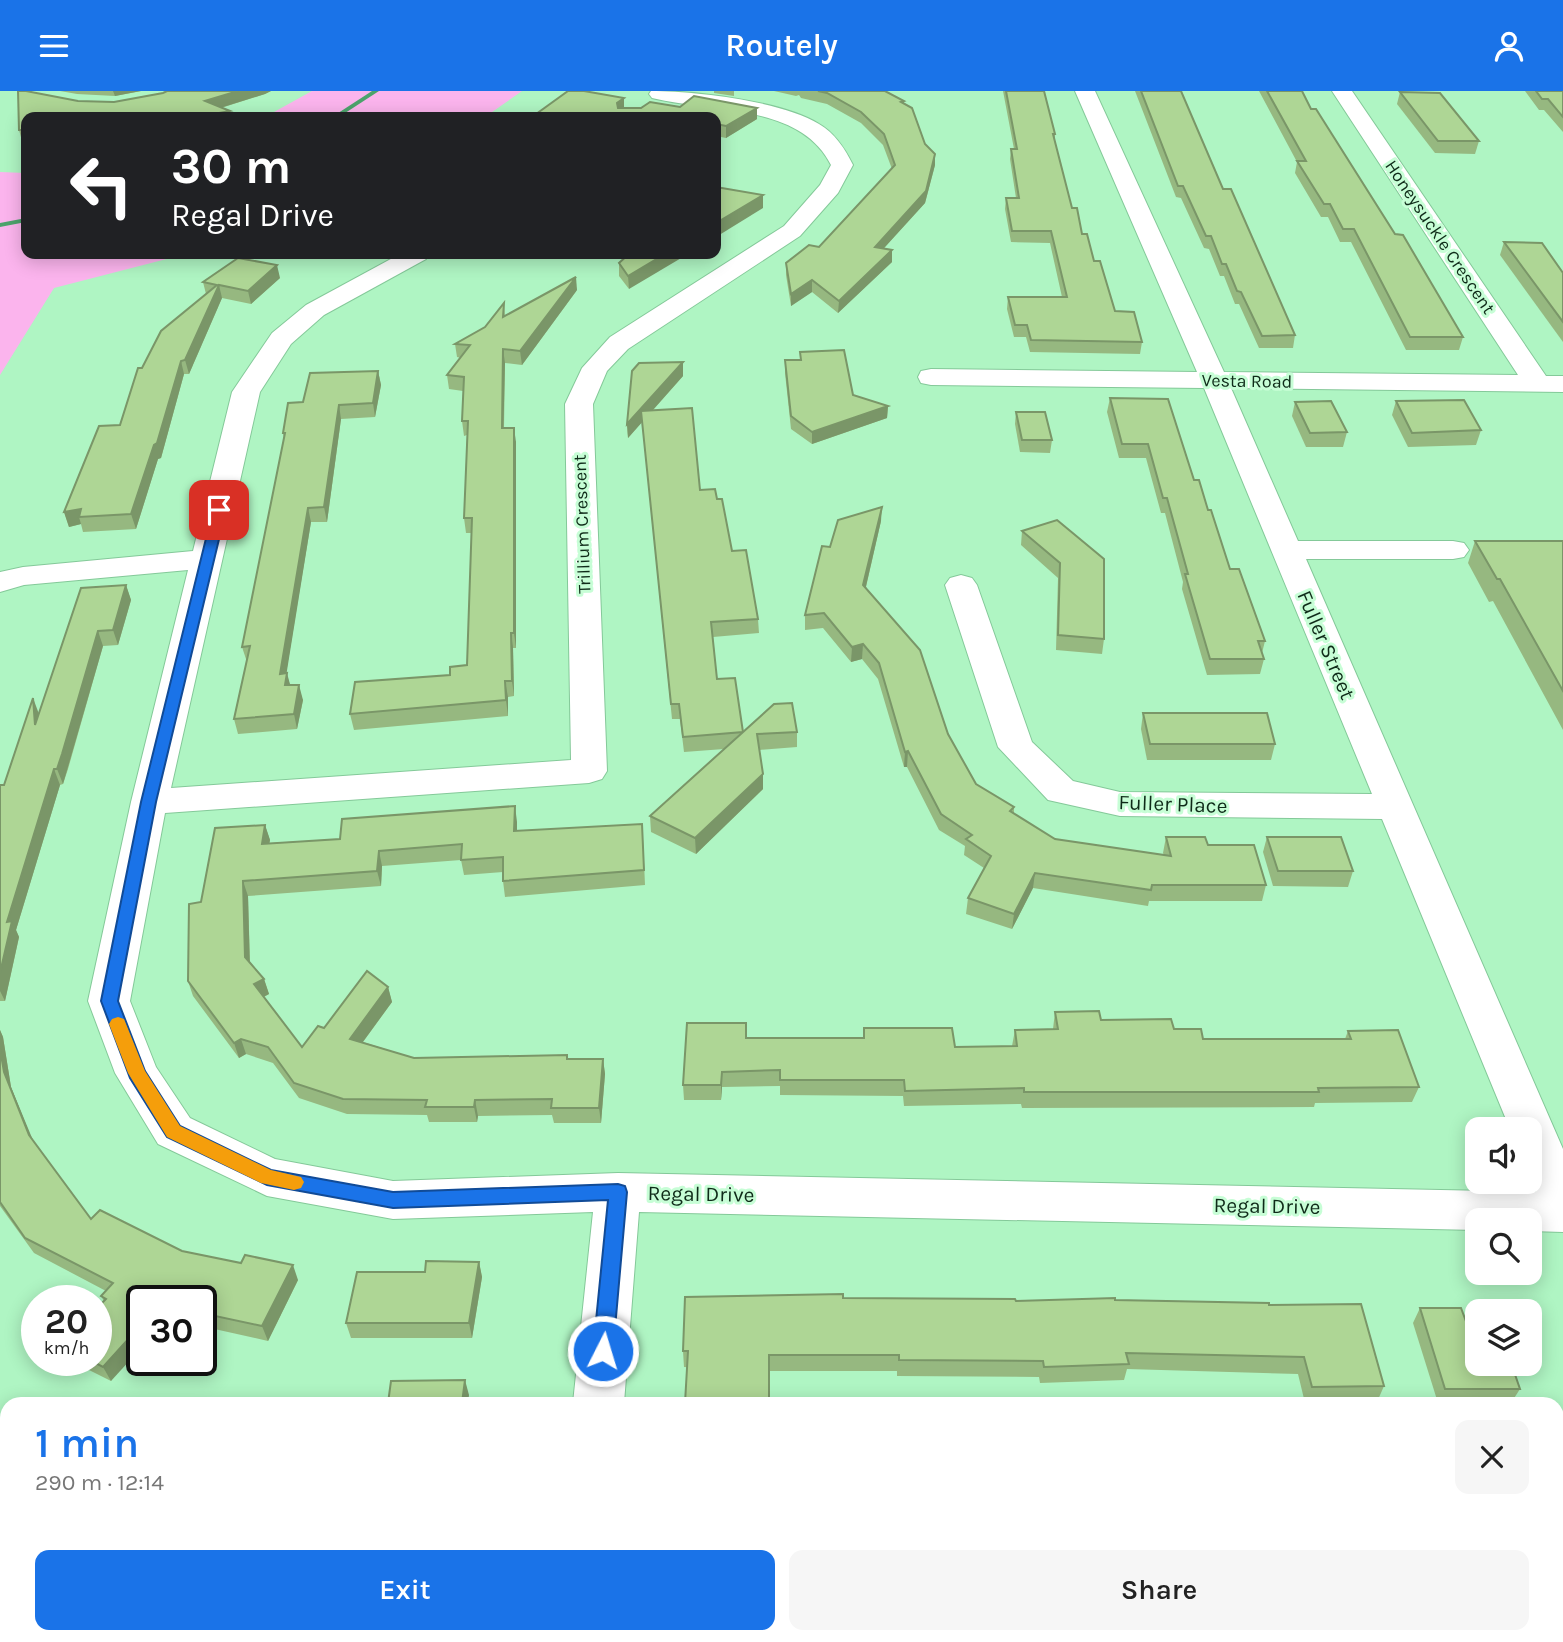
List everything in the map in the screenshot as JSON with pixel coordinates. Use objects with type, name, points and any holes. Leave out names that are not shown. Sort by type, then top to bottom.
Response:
[{"type":"street","name":"Fuller Street","points":[[1085,91],[1214,380],[1563,1202]]},
{"type":"street","name":"Honeysuckle Crescent","points":[[1342,91],[1550,384]]},
{"type":"street","name":"Trillium Crescent","points":[[149,802],[589,771],[579,404],[595,368],[619,344],[792,231],[830,188],[842,165],[832,145],[810,127],[781,116],[654,98]]},
{"type":"street","name":"Regal Drive","points":[[408,259],[315,310],[281,339],[246,392],[149,802],[109,1001],[137,1073],[174,1131],[267,1177],[393,1200],[618,1192],[1563,1212]]},
{"type":"street","name":"Vesta Road","points":[[931,377],[1550,384]]},
{"type":"street","points":[[1286,550],[1453,550]]},
{"type":"street","points":[[0,582],[23,576],[208,559]]},
{"type":"street","name":"Fuller Place","points":[[961,585],[1016,747],[1061,790],[1120,804],[1394,807]]},
{"type":"street","points":[[599,1397],[618,1192]]},
{"type":"shaded area","points":[[312,91],[522,91],[492,112],[274,112]]},
{"type":"shaded area","points":[[0,172],[21,173],[21,259],[167,259],[54,288],[0,375]]},
{"type":"building","points":[[18,91],[78,101],[114,102],[167,91],[238,91],[205,101],[230,111],[224,112],[21,112],[19,130]]},
{"type":"building","points":[[568,91],[624,98],[617,103],[618,108],[641,108],[650,102],[680,107],[694,96],[757,108],[726,126],[721,125],[721,112],[539,112]]},
{"type":"building","points":[[818,91],[885,91],[904,101],[901,102],[912,108],[925,144],[935,154],[926,191],[875,247],[892,250],[839,301],[812,280],[791,294],[786,263],[809,245],[819,247],[895,165],[884,134],[861,112],[827,93]]},
{"type":"building","points":[[1006,91],[1044,91],[1072,208],[1077,208],[1082,234],[1087,234],[1094,261],[1100,261],[1115,311],[1134,312],[1142,342],[1031,340],[1027,325],[1015,325],[1008,297],[1067,297],[1051,231],[1012,231],[1006,198],[1019,198],[1011,149],[1017,149]]},
{"type":"building","points":[[1141,91],[1181,91],[1223,189],[1231,189],[1295,335],[1262,336],[1241,292],[1237,291],[1226,264],[1222,264],[1211,236],[1206,236],[1183,186],[1178,186]]},
{"type":"building","points":[[1267,91],[1302,91],[1311,109],[1316,109],[1395,234],[1403,235],[1463,337],[1410,337],[1354,229],[1343,229],[1330,204],[1324,204],[1297,161],[1306,161]]},
{"type":"building","points":[[1536,91],[1563,91],[1563,117],[1548,99],[1542,99]]},
{"type":"building","points":[[1400,92],[1440,93],[1479,141],[1438,141]]},
{"type":"building","points":[[721,188],[763,195],[721,220]]},
{"type":"building","points":[[1504,242],[1542,243],[1563,273],[1563,322]]},
{"type":"building","points":[[237,259],[277,265],[248,291],[219,285],[185,360],[181,361],[157,443],[154,445],[131,514],[79,517],[81,509],[64,512],[99,426],[120,425],[138,368],[142,368],[161,331],[217,285],[203,282]]},
{"type":"building","points":[[623,259],[657,259],[628,276],[619,263]]},
{"type":"building","points":[[576,277],[520,351],[503,349],[502,428],[514,428],[514,633],[511,633],[512,681],[505,681],[506,700],[350,714],[355,682],[450,675],[450,667],[467,665],[472,518],[464,518],[468,421],[462,421],[464,377],[447,375],[470,345],[455,344],[485,327],[504,303],[503,317]]},
{"type":"building","points":[[844,350],[853,395],[888,406],[812,432],[791,416],[785,360],[801,360],[800,352]]},
{"type":"building","points":[[683,362],[627,424],[632,371],[639,363]]},
{"type":"building","points":[[378,371],[373,403],[339,405],[324,507],[308,508],[280,674],[287,673],[285,685],[299,685],[294,714],[234,719],[250,646],[242,647],[285,433],[288,403],[303,402],[310,373]]},
{"type":"building","points":[[1110,398],[1168,399],[1194,480],[1199,480],[1230,569],[1239,569],[1265,641],[1258,641],[1264,659],[1210,659],[1185,574],[1188,574],[1167,498],[1163,498],[1148,444],[1122,444]]},
{"type":"building","points":[[1464,400],[1481,430],[1412,433],[1396,401]]},
{"type":"building","points":[[1331,401],[1347,432],[1310,433],[1295,402]]},
{"type":"building","points":[[692,408],[700,490],[715,489],[717,499],[722,499],[732,551],[746,550],[758,619],[711,622],[717,679],[735,678],[743,732],[683,737],[679,704],[671,704],[641,411]]},
{"type":"building","points":[[1016,412],[1045,412],[1052,440],[1022,440]]},
{"type":"building","points":[[882,507],[863,585],[920,650],[948,734],[976,784],[1014,807],[1010,811],[1055,839],[1171,856],[1166,837],[1205,837],[1208,845],[1254,845],[1266,885],[1152,885],[1151,890],[1035,873],[1014,914],[968,898],[991,856],[966,839],[972,835],[941,814],[908,751],[905,752],[879,663],[863,644],[852,647],[824,613],[805,615],[822,546],[830,547],[838,520]]},
{"type":"building","points":[[1057,520],[1104,559],[1104,639],[1058,635],[1060,563],[1022,531]]},
{"type":"building","points":[[1475,541],[1563,541],[1563,691],[1500,579],[1497,579]]},
{"type":"building","points":[[126,585],[113,630],[98,631],[62,754],[57,769],[54,769],[7,922],[12,921],[0,973],[0,785],[4,785],[33,698],[35,725],[81,588]]},
{"type":"building","points":[[792,703],[797,732],[757,734],[763,774],[695,838],[650,816],[774,704]]},
{"type":"building","points":[[1143,713],[1267,713],[1275,744],[1150,744]]},
{"type":"building","points":[[515,806],[514,831],[642,824],[644,870],[503,881],[503,857],[461,860],[462,844],[379,851],[377,871],[243,881],[245,957],[264,979],[254,984],[302,1047],[318,1026],[324,1028],[367,971],[388,987],[350,1039],[414,1058],[567,1055],[567,1059],[603,1059],[599,1108],[551,1108],[552,1099],[475,1100],[474,1107],[425,1107],[427,1100],[343,1099],[294,1083],[268,1047],[241,1039],[234,1043],[188,981],[189,904],[201,902],[215,828],[265,825],[262,844],[340,839],[342,819]]},
{"type":"building","points":[[1267,837],[1341,837],[1353,871],[1278,871]]},
{"type":"building","points":[[1099,1011],[1101,1020],[1171,1019],[1174,1029],[1201,1029],[1203,1039],[1351,1039],[1348,1031],[1398,1030],[1419,1087],[1318,1088],[1319,1092],[1024,1092],[1024,1088],[905,1091],[904,1080],[780,1080],[780,1070],[722,1072],[721,1085],[683,1085],[687,1023],[746,1023],[746,1038],[864,1038],[864,1028],[952,1028],[955,1047],[1017,1046],[1015,1030],[1058,1029],[1055,1012]]},
{"type":"building","points":[[0,1049],[4,1072],[29,1135],[91,1219],[100,1210],[182,1251],[241,1263],[245,1255],[293,1265],[262,1326],[217,1316],[217,1285],[126,1285],[126,1342],[112,1357],[113,1283],[25,1238],[0,1202]]},
{"type":"building","points":[[426,1261],[479,1262],[469,1323],[346,1323],[357,1272],[425,1272]]},
{"type":"building","points":[[843,1294],[843,1298],[1016,1301],[1115,1298],[1269,1305],[1361,1304],[1384,1386],[1312,1387],[1304,1357],[1126,1353],[1129,1364],[1044,1367],[1043,1361],[899,1360],[899,1355],[769,1355],[769,1397],[685,1397],[688,1351],[683,1351],[685,1297]]},
{"type":"building","points":[[1420,1308],[1461,1308],[1465,1319],[1465,1376],[1516,1376],[1520,1389],[1445,1389]]},
{"type":"building","points":[[465,1380],[463,1397],[389,1397],[391,1381]]},
{"type":"waterway","points":[[343,112],[376,91]]},
{"type":"waterway","points":[[0,225],[21,221]]},
{"type":"slow traffic","points":[[118,1024],[137,1073],[174,1131],[267,1177],[294,1182]]},
{"type":"route","points":[[219,510],[149,802],[109,1001],[137,1073],[174,1131],[267,1177],[393,1200],[618,1192],[603,1351]]}]
